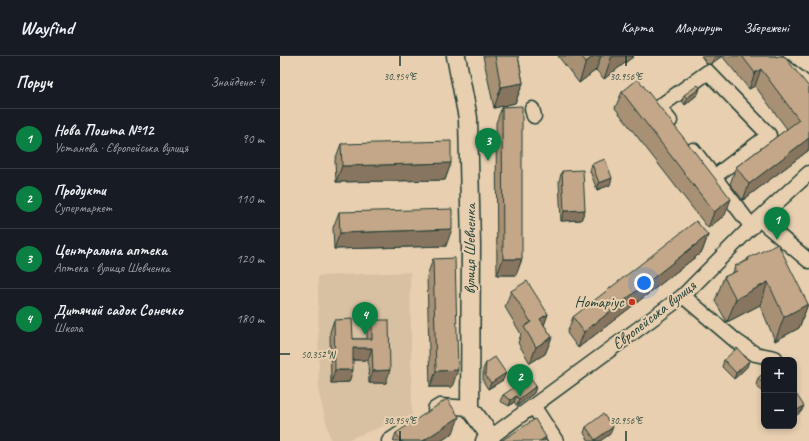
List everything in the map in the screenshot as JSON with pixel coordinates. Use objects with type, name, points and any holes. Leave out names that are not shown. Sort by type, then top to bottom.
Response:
[{"type":"main road","name":"вулиця Шевченка","points":[[456,56],[468,118],[471,246],[470,408]]},
{"type":"main road","points":[[470,408],[488,439]]},
{"type":"street","points":[[771,56],[809,86]]},
{"type":"street","points":[[677,130],[659,107],[708,72],[769,135],[714,176]]},
{"type":"street","points":[[687,142],[755,223],[809,261]]},
{"type":"street","name":"Європейська вулиця","points":[[488,439],[534,407],[683,296],[755,223],[809,173]]},
{"type":"street","points":[[683,296],[736,341],[755,354],[770,357]]},
{"type":"street","points":[[389,441],[440,406],[470,408]]},
{"type":"street","points":[[534,407],[556,440]]},
{"type":"shaded area","points":[[410,272],[412,415],[344,441],[331,441],[319,394],[318,276]]},
{"type":"building","points":[[495,56],[518,56],[523,83],[501,87]]},
{"type":"building","points":[[581,56],[594,56],[586,62]]},
{"type":"building","points":[[742,56],[784,56],[809,87],[809,138],[749,184],[736,167],[799,120],[761,69],[755,73]]},
{"type":"building","points":[[638,79],[731,199],[714,212],[622,92]]},
{"type":"building","points":[[698,85],[700,88],[687,98],[684,95]]},
{"type":"building","points":[[522,106],[522,259],[503,259],[502,107]]},
{"type":"building","points":[[451,141],[451,163],[342,166],[341,144]]},
{"type":"building","points":[[605,159],[612,178],[599,183],[592,164]]},
{"type":"building","points":[[583,170],[585,210],[564,211],[562,171]]},
{"type":"building","points":[[452,209],[452,229],[340,233],[339,212]]},
{"type":"building","points":[[696,221],[708,235],[584,332],[573,317]]},
{"type":"building","points":[[778,244],[808,304],[784,317],[768,282],[736,299],[724,277],[737,271],[735,266],[749,260],[748,258]]},
{"type":"building","points":[[455,258],[458,370],[436,371],[433,259]]},
{"type":"building","points":[[527,281],[548,314],[540,319],[552,337],[536,347],[524,327],[531,322],[511,291]]},
{"type":"building","points":[[352,319],[353,339],[372,339],[372,320],[389,320],[390,370],[373,371],[372,348],[353,348],[353,370],[335,370],[334,320]]},
{"type":"building","points":[[737,348],[749,361],[736,373],[724,360]]},
{"type":"building","points":[[495,357],[506,373],[491,383],[485,375],[486,363]]},
{"type":"building","points":[[529,377],[536,386],[519,399],[516,396],[511,400],[503,395]]},
{"type":"building","points":[[797,396],[804,406],[797,410]]},
{"type":"building","points":[[447,399],[459,417],[423,441],[401,441],[396,433]]},
{"type":"building","points":[[603,414],[613,427],[595,440],[586,427]]},
{"type":"building","points":[[535,419],[546,437],[540,441],[501,441]]},
{"type":"place","name":"Центральна аптека","points":[[488,161]]},
{"type":"place","name":"Нова Пошта №12","points":[[777,240]]},
{"type":"place","name":"Нотаріус","points":[[632,302]]},
{"type":"place","name":"Дитячий садок Сонечко","points":[[365,335]]},
{"type":"place","name":"Продукти","points":[[520,397]]}]
